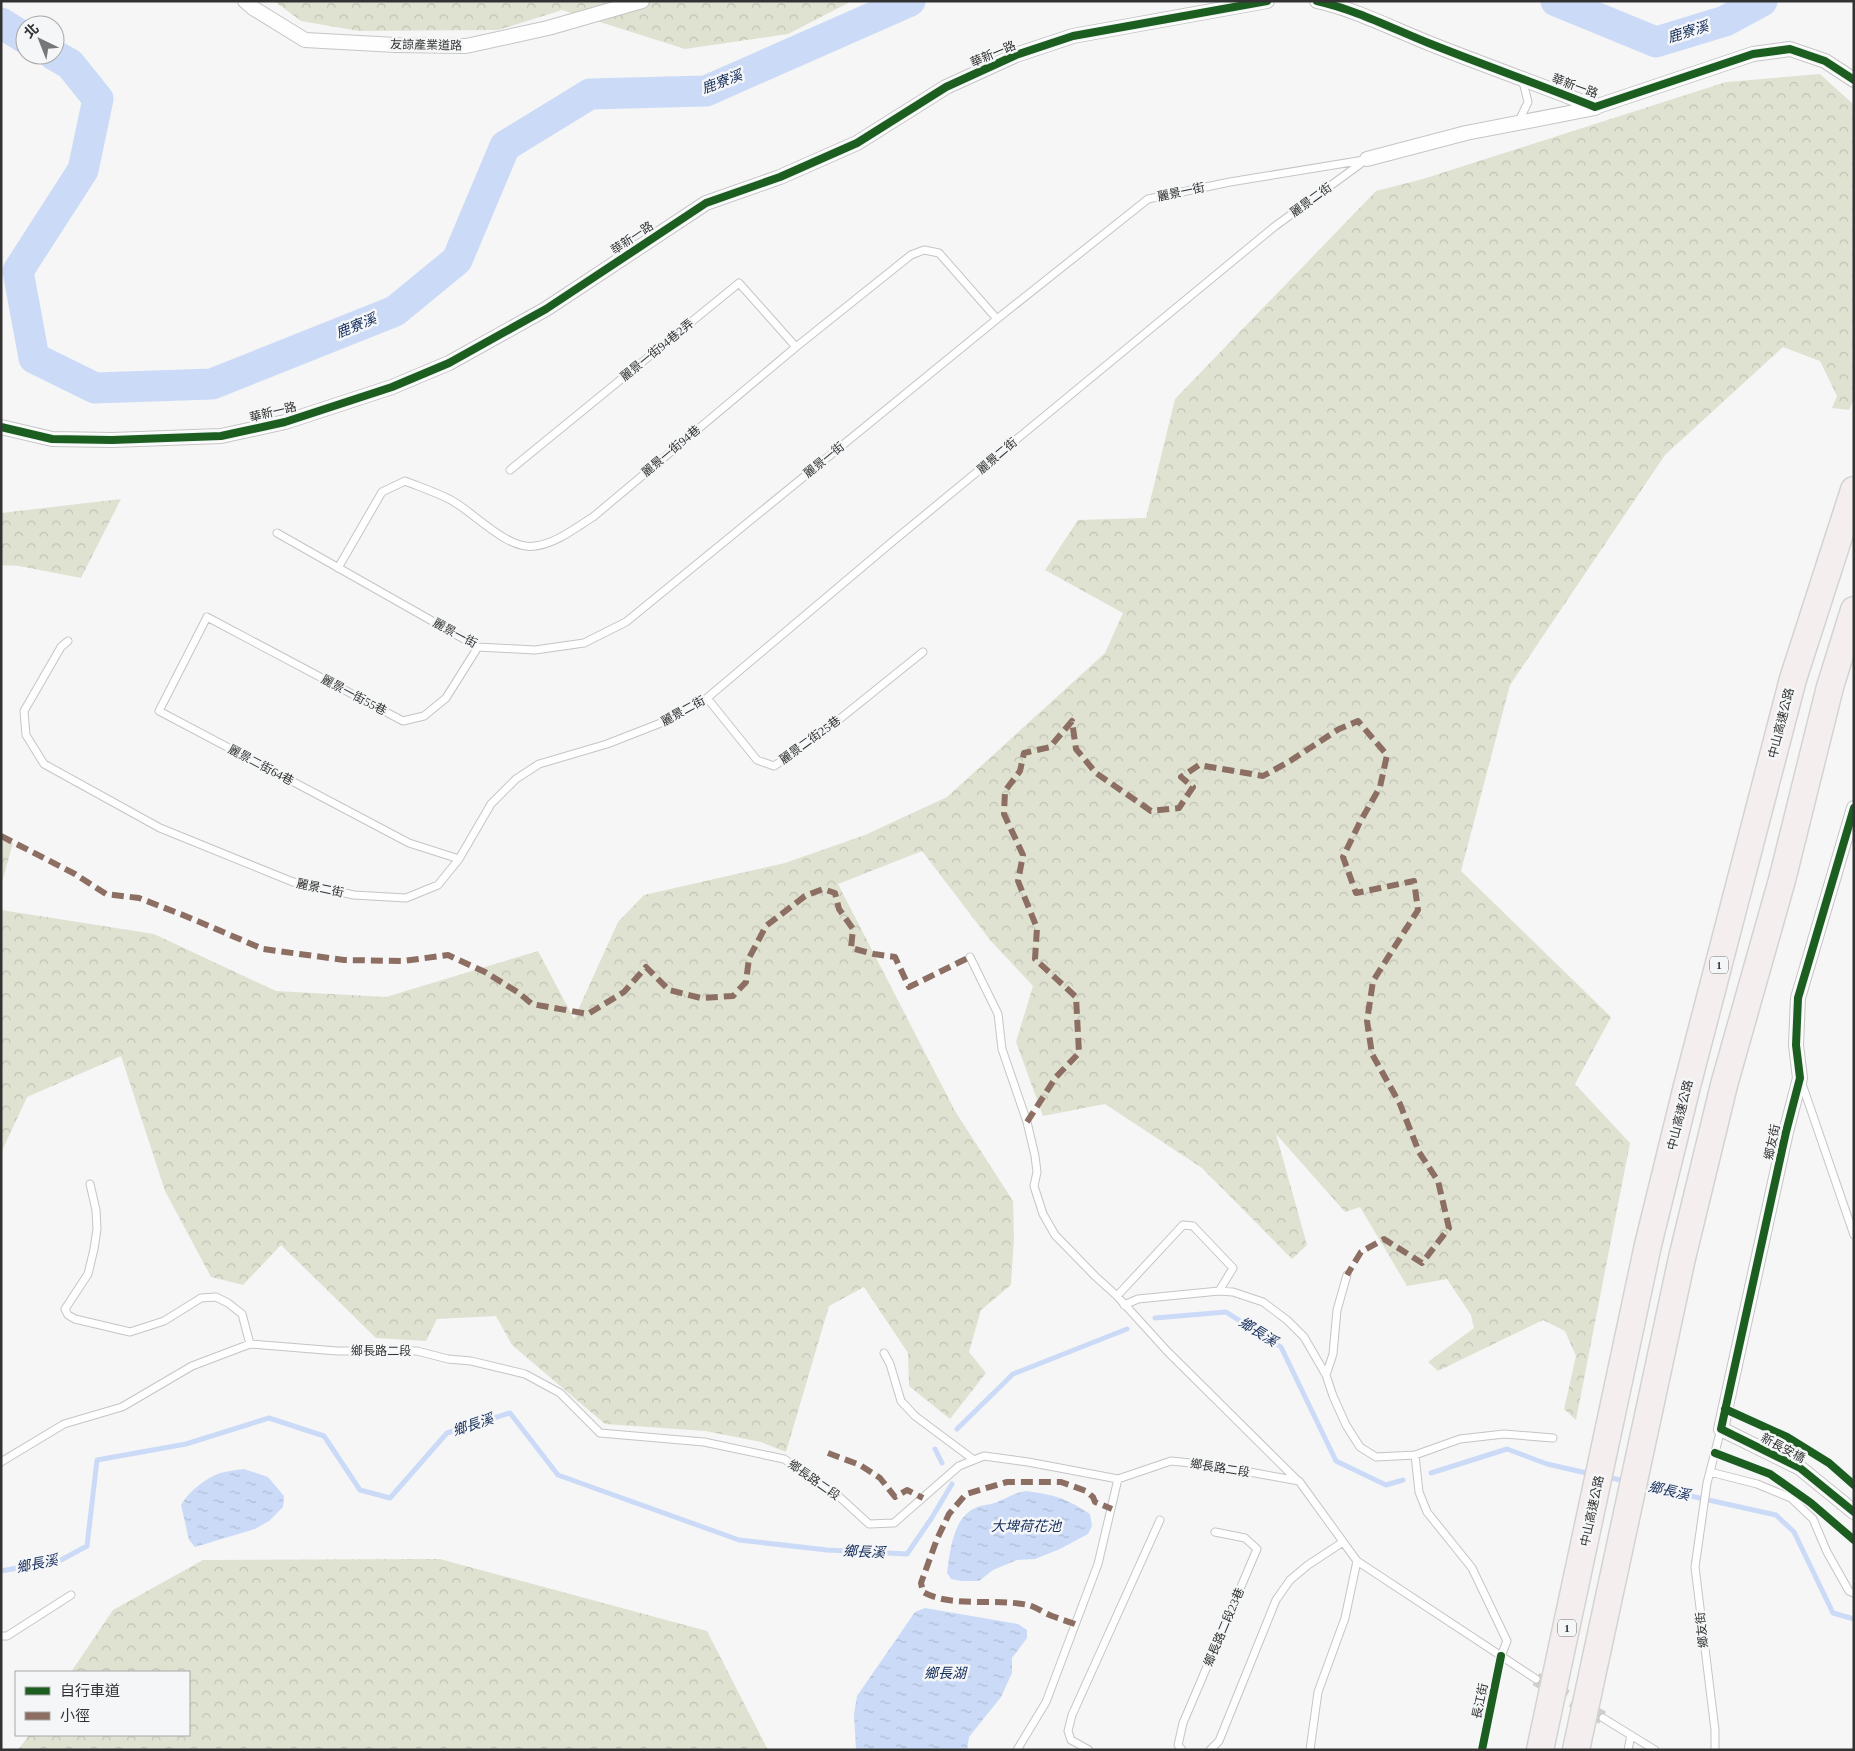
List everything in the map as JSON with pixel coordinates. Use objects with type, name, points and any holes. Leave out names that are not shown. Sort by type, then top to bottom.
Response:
[{"type":"highway","name":"中山高速公路","points":[[1540,1750],[1648,1246],[1793,679],[1854,490]]},
{"type":"highway","points":[[1576,1750],[1682,1258],[1724,1085],[1782,880],[1830,687],[1854,610]]},
{"type":"street","name":"友諒產業道路","points":[[245,1],[253,8],[305,40],[396,45],[466,46],[548,28],[642,1]]},
{"type":"street","name":"華新一路","points":[[1,427],[52,439],[112,440],[221,436],[285,422],[392,387],[449,363],[546,309],[706,203],[780,177],[857,143],[946,87],[1008,59],[1073,36],[1267,1]]},
{"type":"street","name":"華新一路","points":[[1317,1],[1338,6],[1595,108],[1753,54],[1790,49],[1826,61],[1854,80]]},
{"type":"street","points":[[1367,159],[1466,133],[1595,108]]},
{"type":"street","name":"鄉友街","points":[[1721,1429],[1786,1132],[1800,1078],[1796,1045],[1798,998],[1854,808]]},
{"type":"street","name":"新長安橋","points":[[1721,1429],[1800,1468],[1854,1512]]},
{"type":"lane","points":[[1518,123],[1528,102],[1522,78]]},
{"type":"lane","name":"麗景一街","points":[[277,533],[478,647],[535,650],[584,643],[626,622],[997,319],[1148,199],[1230,182],[1367,159]]},
{"type":"lane","name":"麗景二街","points":[[68,641],[61,648],[24,711],[26,735],[44,764],[160,828],[293,882],[354,895],[406,898],[438,885],[459,859],[491,804],[516,779],[539,764],[607,744],[666,721],[707,698],[892,542],[1274,227],[1367,159]]},
{"type":"lane","name":"麗景一街94巷","points":[[338,568],[382,492],[405,481],[450,499],[490,529],[514,543],[534,547],[560,538],[594,517],[796,347],[911,255],[924,250],[939,253],[997,319]]},
{"type":"lane","name":"麗景一街94巷2弄","points":[[510,470],[739,283],[796,347]]},
{"type":"lane","name":"麗景一街55巷","points":[[207,617],[403,721],[424,716],[446,698],[478,647]]},
{"type":"lane","name":"麗景二街64巷","points":[[207,617],[160,711],[409,843],[459,859]]},
{"type":"lane","name":"麗景二街25巷","points":[[707,698],[757,760],[774,766],[816,738],[923,652]]},
{"type":"lane","points":[[970,957],[998,1014],[1002,1049],[1035,1156],[1037,1172],[1034,1186],[1043,1214],[1055,1235],[1117,1296],[1167,1351],[1299,1481],[1357,1561],[1536,1679]]},
{"type":"lane","points":[[1800,1078],[1854,1235]]},
{"type":"lane","points":[[90,1184],[96,1210],[97,1229],[94,1248],[88,1274],[65,1309],[68,1315],[75,1319],[130,1332],[164,1321],[201,1298],[216,1297],[228,1303],[242,1314],[250,1344]]},
{"type":"lane","points":[[1117,1296],[1183,1225],[1193,1226],[1233,1268],[1219,1290]]},
{"type":"lane","points":[[1326,1375],[1333,1354],[1337,1310],[1347,1275]]},
{"type":"lane","points":[[1124,1305],[1138,1299],[1219,1290],[1233,1292],[1262,1302],[1287,1320],[1304,1337],[1326,1375],[1346,1425],[1360,1446],[1376,1457],[1415,1455],[1460,1439],[1504,1434],[1553,1438]]},
{"type":"lane","name":"鄉長路二段","points":[[1,1462],[64,1424],[122,1406],[192,1366],[250,1344],[337,1351],[417,1352],[448,1359],[471,1361],[525,1374],[560,1393],[600,1433],[704,1442],[784,1459],[833,1491],[869,1524],[894,1523],[959,1466],[984,1456],[1028,1462],[1118,1479],[1171,1461],[1299,1481]]},
{"type":"lane","points":[[884,1353],[890,1364],[901,1400],[915,1416],[974,1460]]},
{"type":"lane","name":"鄉友街","points":[[1715,1750],[1715,1730],[1695,1567],[1710,1472],[1721,1429]]},
{"type":"lane","name":"長江街","points":[[1415,1455],[1419,1492],[1427,1512],[1472,1568],[1507,1641],[1501,1656],[1482,1750]]},
{"type":"lane","points":[[1710,1472],[1758,1484],[1791,1498],[1813,1519],[1827,1552],[1849,1591],[1854,1593]]},
{"type":"lane","points":[[1017,1750],[1046,1702],[1098,1564],[1118,1479]]},
{"type":"lane","points":[[1089,1750],[1071,1740],[1068,1731],[1072,1715],[1160,1520]]},
{"type":"lane","name":"鄉長路二段23巷","points":[[1182,1750],[1178,1745],[1183,1723],[1257,1549],[1245,1538],[1215,1532]]},
{"type":"lane","points":[[1210,1750],[1219,1741],[1276,1600],[1290,1580],[1308,1564],[1343,1542]]},
{"type":"lane","points":[[1310,1750],[1318,1692],[1345,1618],[1357,1561]]},
{"type":"lane","points":[[1,1636],[7,1636],[71,1595]]},
{"type":"lane","points":[[1603,1718],[1655,1750]]},
{"type":"lane","points":[[1628,1750],[1631,1735]]},
{"type":"green space","points":[[274,1],[852,1],[788,34],[685,49],[562,10],[498,30],[359,31],[301,21]]},
{"type":"green space","points":[[1820,74],[1854,105],[1854,399],[1849,410],[1832,408],[1837,396],[1820,361],[1783,347],[1665,455],[1510,685],[1461,871],[1611,1017],[1575,1084],[1630,1143],[1576,1420],[1564,1409],[1576,1356],[1565,1331],[1543,1320],[1438,1371],[1428,1362],[1474,1328],[1471,1315],[1447,1279],[1407,1286],[1360,1207],[1345,1212],[1276,1134],[1307,1245],[1292,1259],[1202,1168],[1105,1104],[1043,1116],[1016,1042],[1033,986],[990,940],[922,851],[838,884],[955,1111],[1013,1201],[1014,1238],[1011,1285],[981,1310],[969,1352],[986,1373],[950,1419],[909,1386],[908,1353],[864,1287],[829,1306],[786,1452],[761,1442],[705,1431],[605,1424],[512,1345],[496,1316],[437,1319],[426,1341],[376,1338],[281,1245],[243,1285],[211,1277],[165,1191],[121,1056],[27,1097],[1,1153],[1,910],[154,934],[276,991],[386,997],[538,951],[574,1019],[618,922],[644,895],[785,863],[865,835],[947,797],[1105,653],[1123,613],[1045,570],[1078,520],[1146,518],[1175,399],[1376,191],[1423,179],[1726,82]]},
{"type":"green space","points":[[121,499],[81,578],[19,566],[1,565],[1,513]]},
{"type":"green space","points":[[1,833],[13,843],[1,886]]},
{"type":"green space","points":[[440,1559],[707,1631],[768,1750],[18,1750],[28,1736],[190,1736],[190,1671],[72,1671],[113,1610],[203,1560]]},
{"type":"water","points":[[244,1469],[268,1477],[284,1496],[283,1507],[269,1521],[255,1529],[195,1547],[189,1540],[181,1505],[184,1500],[193,1490],[209,1478],[220,1473]]},
{"type":"water","name":"大埤荷花池","points":[[1026,1491],[1060,1498],[1090,1514],[1092,1526],[1088,1534],[1060,1549],[1035,1559],[1017,1560],[993,1570],[979,1581],[951,1579],[947,1573],[950,1555],[957,1527],[962,1519],[975,1508]]},
{"type":"water","name":"鄉長湖","points":[[925,1608],[1018,1624],[1027,1630],[1027,1638],[1012,1658],[1012,1673],[1001,1697],[969,1737],[967,1750],[856,1750],[854,1714],[857,1696],[915,1612]]},
{"type":"waterway","name":"鹿寮溪","points":[[65,61],[70,64],[98,99],[83,170],[18,271],[34,358],[95,388],[212,384],[395,311],[457,260],[505,146],[590,94],[706,91],[910,1]]},
{"type":"waterway","name":"鹿寮溪","points":[[1556,1],[1656,42],[1725,21],[1762,1]]},
{"type":"waterway","name":"鹿寮溪","points":[[1,23],[15,32]]},
{"type":"waterway","name":"鄉長溪","points":[[1155,1318],[1226,1312],[1281,1347],[1336,1461],[1386,1485],[1403,1480]]},
{"type":"waterway","name":"鄉長溪","points":[[957,1429],[1013,1374],[1127,1329]]},
{"type":"waterway","name":"鄉長溪","points":[[1,1571],[61,1560],[87,1546],[97,1460],[186,1444],[269,1418],[324,1436],[360,1490],[390,1498],[447,1433],[510,1413],[558,1475],[739,1540],[827,1550],[907,1554],[952,1484]]},
{"type":"waterway","name":"鄉長溪","points":[[935,1449],[942,1463]]},
{"type":"waterway","name":"鄉長溪","points":[[1431,1473],[1507,1449],[1547,1464],[1591,1474]]},
{"type":"waterway","name":"鄉長溪","points":[[1607,1477],[1625,1481]]},
{"type":"waterway","name":"鄉長溪","points":[[1641,1485],[1776,1515],[1794,1532],[1833,1613],[1854,1619]]},
{"type":"tunnel","points":[[1536,1679],[1603,1718]]},
{"type":"marked path","points":[[1027,1122],[1056,1077],[1079,1053],[1076,997],[1035,959],[1037,928],[1018,881],[1023,855],[1004,814],[1005,791],[1020,771],[1024,753],[1050,747],[1072,721],[1076,749],[1096,773],[1151,811],[1179,808],[1193,787],[1181,777],[1199,765],[1263,776],[1339,729],[1358,721],[1387,755],[1380,787],[1343,857],[1356,893],[1414,881],[1418,910],[1373,981],[1367,1021],[1372,1054],[1400,1104],[1419,1152],[1438,1181],[1449,1228],[1422,1263],[1384,1239],[1361,1252],[1347,1275]]},
{"type":"marked path","points":[[1,836],[75,874],[106,894],[139,898],[263,949],[344,960],[403,961],[448,955],[485,972],[519,993],[532,1004],[588,1014],[624,992],[646,967],[669,990],[701,998],[733,996],[746,982],[749,958],[766,926],[805,896],[823,889],[835,893],[839,909],[853,929],[851,948],[895,957],[909,987],[970,957]]},
{"type":"marked path","points":[[828,1453],[860,1465],[880,1478],[895,1497],[907,1490],[923,1498]]},
{"type":"marked path","points":[[1075,1624],[1028,1605],[947,1600],[934,1597],[923,1592],[921,1583],[937,1539],[949,1514],[966,1494],[1007,1482],[1061,1482],[1086,1491],[1093,1497],[1095,1502],[1112,1509]]},
{"type":"cycle path","points":[[1,427],[52,439],[112,440],[221,436],[285,422],[392,387],[449,363],[546,309],[706,203],[780,177],[857,143],[946,87],[1016,55],[1073,36],[1267,1]]},
{"type":"cycle path","points":[[1317,1],[1361,15],[1595,107],[1753,54],[1790,49],[1825,61],[1854,80]]},
{"type":"cycle path","points":[[1854,808],[1798,998],[1796,1045],[1800,1078],[1786,1132],[1721,1429],[1800,1468],[1854,1512]]},
{"type":"cycle path","points":[[1725,1409],[1787,1437],[1829,1463],[1854,1485]]},
{"type":"cycle path","points":[[1715,1453],[1770,1474],[1811,1503],[1854,1540]]},
{"type":"cycle path","points":[[1482,1750],[1501,1656]]}]
